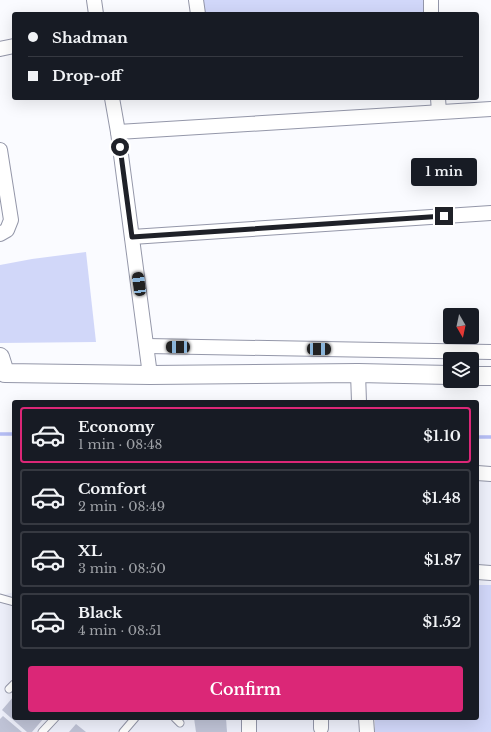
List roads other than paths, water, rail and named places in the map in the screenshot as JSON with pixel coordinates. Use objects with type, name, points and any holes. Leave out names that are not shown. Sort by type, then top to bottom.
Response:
[{"type":"street","points":[[94,0],[96,12]]},
{"type":"street","points":[[196,0],[198,12]]},
{"type":"street","points":[[431,0],[431,12]]},
{"type":"street","points":[[0,49],[12,46]]},
{"type":"street","points":[[112,100],[118,132],[150,375]]},
{"type":"street","points":[[438,100],[439,112]]},
{"type":"street","points":[[118,132],[491,109]]},
{"type":"street","points":[[0,150],[11,220],[7,230],[0,234]]},
{"type":"street","points":[[132,237],[491,213]]},
{"type":"street","points":[[147,346],[491,352]]},
{"type":"street","points":[[2,368],[150,375],[358,373],[443,376]]},
{"type":"street","points":[[358,373],[358,400]]},
{"type":"street","points":[[479,376],[491,376]]},
{"type":"street","points":[[479,473],[491,474]]},
{"type":"street","points":[[479,572],[491,573]]},
{"type":"street","points":[[249,720],[249,732]]},
{"type":"street","points":[[366,720],[367,732]]},
{"type":"lane","points":[[0,598],[12,601]]},
{"type":"lane","points":[[42,732],[53,720]]},
{"type":"lane","points":[[123,732],[133,720]]},
{"type":"waterway","points":[[0,434],[12,434]]},
{"type":"waterway","points":[[479,437],[491,437]]}]
